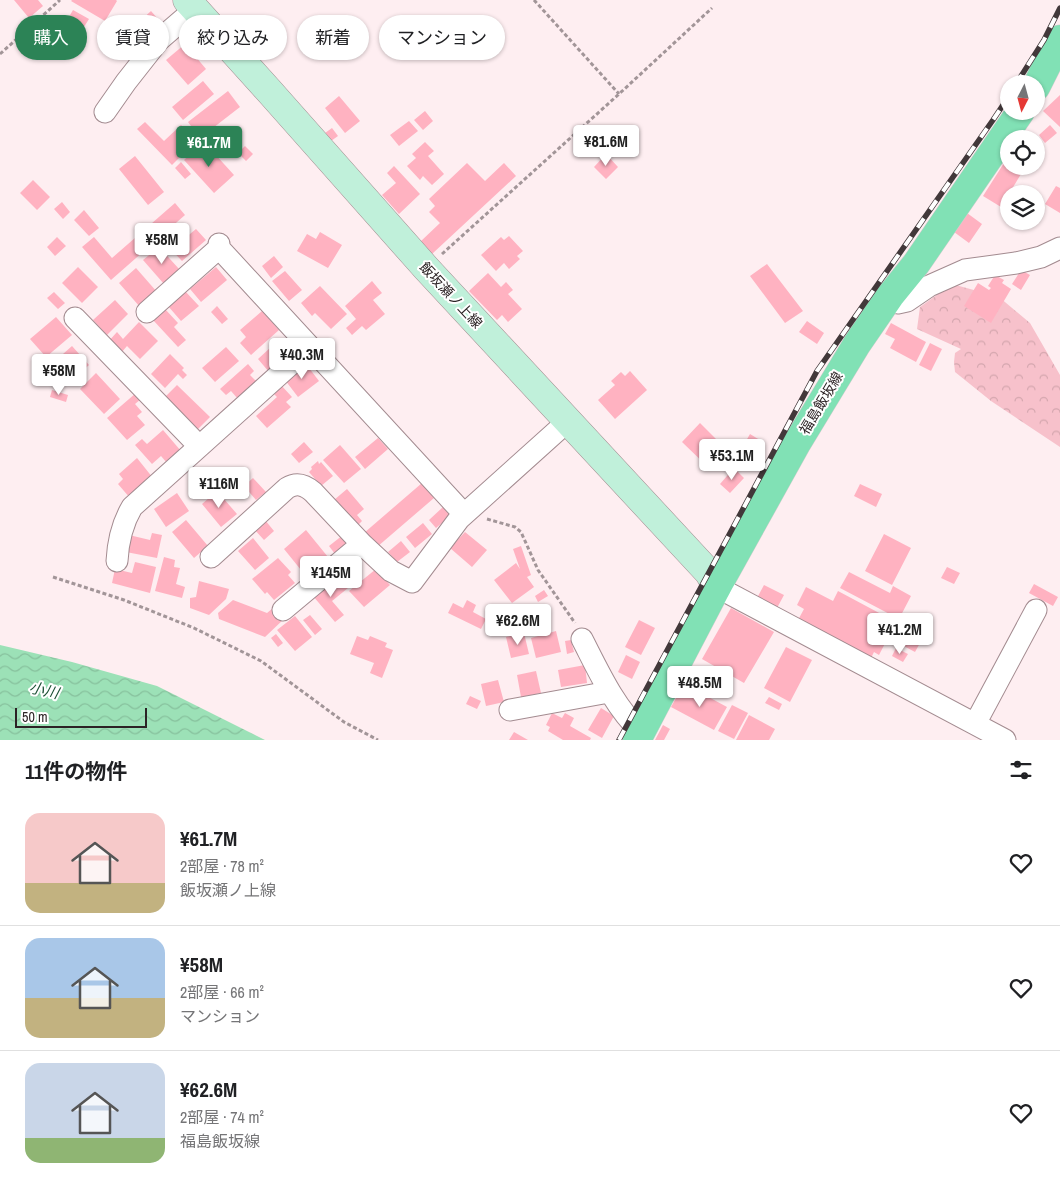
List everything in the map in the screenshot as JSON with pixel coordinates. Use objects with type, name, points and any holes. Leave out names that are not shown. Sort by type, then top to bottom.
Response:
[{"type":"main road","name":"飯坂瀬ノ上線","points":[[191,4],[426,268],[710,572],[717,587]]},
{"type":"main road","points":[[1042,75],[1060,38]]},
{"type":"main road","name":"福島飯坂線","points":[[639,736],[717,587],[797,443],[857,344],[890,296],[916,264],[1015,120]]},
{"type":"street","points":[[105,112],[159,40],[191,4]]},
{"type":"street","points":[[147,312],[219,246],[466,513]]},
{"type":"street","points":[[890,296],[898,303],[907,301],[929,286],[965,270],[1016,264],[1041,257],[1060,248]]},
{"type":"street","points":[[75,318],[199,446]]},
{"type":"street","points":[[117,562],[124,519],[132,507],[310,346]]},
{"type":"street","points":[[211,557],[287,488],[299,484],[308,487],[391,572],[412,582],[459,519],[568,421]]},
{"type":"street","points":[[283,610],[362,544]]},
{"type":"street","points":[[717,587],[1005,740]]},
{"type":"street","points":[[975,724],[1036,610]]},
{"type":"street","points":[[582,639],[609,692],[639,736]]},
{"type":"street","points":[[510,710],[609,692]]},
{"type":"path","points":[[0,54],[60,0]]},
{"type":"path","points":[[534,0],[619,94]]},
{"type":"path","points":[[426,268],[712,8]]},
{"type":"path","points":[[466,513],[516,527],[521,532],[538,570],[581,630],[582,639]]},
{"type":"path","points":[[53,577],[124,600],[185,624],[261,661],[344,722],[378,740]]},
{"type":"green space","points":[[952,284],[999,297],[1030,323],[1060,375],[1060,447],[991,401],[955,372],[955,353],[961,349],[917,329],[920,307]]},
{"type":"water","name":"小川","points":[[0,645],[72,662],[157,686],[265,740],[0,740]]},
{"type":"building","points":[[14,0],[38,0],[43,6],[32,15],[26,15]]},
{"type":"building","points":[[71,1],[117,1],[109,15],[97,16]]},
{"type":"building","points":[[73,10],[82,15],[70,15]]},
{"type":"building","points":[[151,11],[154,15],[147,15]]},
{"type":"building","points":[[179,49],[179,60],[198,60],[206,69],[188,85],[166,60],[169,60],[169,57]]},
{"type":"building","points":[[203,81],[214,94],[183,120],[172,107]]},
{"type":"building","points":[[228,91],[240,107],[200,138],[188,122]]},
{"type":"building","points":[[1060,95],[1060,127],[1045,113],[1045,109]]},
{"type":"building","points":[[339,96],[360,121],[345,133],[325,108]]},
{"type":"building","points":[[425,111],[433,121],[423,130],[414,120]]},
{"type":"building","points":[[409,121],[418,131],[399,146],[390,135]]},
{"type":"building","points":[[145,122],[164,141],[181,125],[196,141],[172,165],[137,129]]},
{"type":"building","points":[[1050,125],[1057,133],[1045,143],[1045,130]]},
{"type":"building","points":[[332,128],[338,136],[331,141],[325,133]]},
{"type":"building","points":[[204,142],[234,175],[214,193],[184,160]]},
{"type":"building","points":[[425,142],[434,151],[428,156],[444,174],[432,185],[423,176],[420,180],[407,166],[416,158],[412,154]]},
{"type":"building","points":[[245,146],[253,154],[246,161],[238,153]]},
{"type":"building","points":[[606,154],[618,167],[606,179],[594,167]]},
{"type":"building","points":[[135,156],[164,192],[148,205],[119,169]]},
{"type":"building","points":[[181,162],[191,174],[185,179],[175,168]]},
{"type":"building","points":[[467,163],[485,181],[504,163],[516,176],[432,254],[420,242],[440,223],[429,212],[435,206],[429,199]]},
{"type":"building","points":[[394,166],[420,194],[399,214],[382,195],[396,183],[387,173]]},
{"type":"building","points":[[1000,169],[1000,175],[1020,175],[1014,185],[1000,185],[1000,206],[983,196]]},
{"type":"building","points":[[33,180],[50,197],[37,210],[20,193]]},
{"type":"building","points":[[1056,186],[1060,188],[1060,213],[1045,204]]},
{"type":"building","points":[[62,202],[70,212],[63,219],[54,209]]},
{"type":"building","points":[[175,203],[185,215],[111,280],[82,247],[94,237],[112,258]]},
{"type":"building","points":[[84,210],[99,228],[89,236],[74,220]]},
{"type":"building","points":[[967,213],[982,224],[969,243],[954,232]]},
{"type":"building","points":[[196,229],[206,240],[182,261],[163,241],[176,230],[184,239]]},
{"type":"building","points":[[320,232],[342,245],[328,268],[297,251],[307,234],[316,239]]},
{"type":"building","points":[[509,236],[523,251],[517,256],[520,259],[509,269],[504,263],[496,271],[481,255],[501,237],[504,240]]},
{"type":"building","points":[[57,237],[66,246],[55,256],[47,247]]},
{"type":"building","points":[[159,247],[180,270],[164,284],[143,260]]},
{"type":"building","points":[[274,256],[283,267],[271,278],[262,266]]},
{"type":"building","points":[[767,264],[803,311],[785,323],[750,276]]},
{"type":"building","points":[[78,267],[98,287],[82,303],[62,283]]},
{"type":"building","points":[[216,267],[227,280],[201,302],[190,289]]},
{"type":"building","points":[[136,268],[157,292],[140,307],[119,283]]},
{"type":"building","points":[[1021,270],[1030,275],[1021,290],[1012,284]]},
{"type":"building","points":[[285,271],[302,290],[289,301],[272,281]]},
{"type":"building","points":[[488,273],[501,287],[506,282],[513,290],[508,294],[522,309],[508,322],[502,315],[497,320],[469,291]]},
{"type":"building","points":[[995,275],[1004,280],[1002,283],[1011,289],[991,323],[964,306],[978,283],[989,290],[991,288],[988,286]]},
{"type":"building","points":[[372,281],[382,293],[373,300],[385,314],[366,330],[362,326],[352,335],[346,328],[356,319],[345,306]]},
{"type":"building","points":[[320,286],[347,314],[331,329],[315,313],[312,316],[301,303]]},
{"type":"building","points":[[185,291],[199,306],[181,321],[168,306]]},
{"type":"building","points":[[54,292],[65,303],[58,309],[47,298]]},
{"type":"building","points":[[115,300],[128,314],[107,335],[93,320]]},
{"type":"building","points":[[217,306],[228,319],[222,324],[211,312]]},
{"type":"building","points":[[165,309],[178,323],[174,327],[186,340],[178,347],[153,320]]},
{"type":"building","points":[[262,311],[279,330],[251,355],[240,343],[246,337],[240,330]]},
{"type":"building","points":[[56,317],[72,335],[46,357],[30,339]]},
{"type":"building","points":[[807,321],[824,333],[817,344],[799,332]]},
{"type":"building","points":[[139,322],[158,341],[140,359],[127,346],[121,353],[108,342],[117,332],[123,339]]},
{"type":"building","points":[[891,323],[926,342],[916,362],[890,348],[895,339],[885,334]]},
{"type":"building","points":[[287,342],[294,350],[269,372],[258,359],[271,347],[275,352]]},
{"type":"building","points":[[930,343],[942,349],[931,371],[919,365]]},
{"type":"building","points":[[72,346],[89,365],[71,381],[54,362]]},
{"type":"building","points":[[226,347],[239,361],[215,382],[202,368]]},
{"type":"building","points":[[170,354],[184,368],[182,370],[187,375],[183,379],[178,374],[165,388],[151,374]]},
{"type":"building","points":[[248,364],[254,371],[250,375],[257,382],[238,399],[231,391],[226,395],[220,389]]},
{"type":"building","points":[[306,364],[319,381],[298,397],[285,380]]},
{"type":"building","points":[[630,371],[647,390],[615,419],[598,400],[615,385],[611,381],[621,372],[625,376]]},
{"type":"building","points":[[96,373],[120,399],[104,414],[80,389]]},
{"type":"building","points":[[280,384],[292,397],[286,402],[291,407],[267,428],[256,416],[277,397],[272,392]]},
{"type":"building","points":[[177,385],[210,417],[198,429],[165,397]]},
{"type":"building","points":[[52,390],[68,395],[66,402],[50,397]]},
{"type":"building","points":[[136,393],[141,399],[135,404],[142,412],[137,416],[145,425],[127,440],[107,418]]},
{"type":"building","points":[[700,423],[729,452],[711,470],[682,442]]},
{"type":"building","points":[[163,430],[181,451],[167,463],[161,456],[152,464],[135,445],[142,439],[147,444]]},
{"type":"building","points":[[750,434],[763,442],[750,462],[738,455]]},
{"type":"building","points":[[378,438],[388,449],[365,469],[355,457]]},
{"type":"building","points":[[304,442],[313,452],[299,463],[291,454]]},
{"type":"building","points":[[340,445],[361,469],[344,483],[323,460]]},
{"type":"building","points":[[137,458],[153,478],[130,498],[118,484],[123,479],[119,474]]},
{"type":"building","points":[[318,461],[333,476],[321,486],[309,472],[312,469],[311,467]]},
{"type":"building","points":[[734,468],[744,478],[730,493],[720,484]]},
{"type":"building","points":[[253,478],[266,492],[256,500],[244,486]]},
{"type":"building","points":[[422,483],[434,498],[377,547],[364,533]]},
{"type":"building","points":[[860,484],[882,494],[876,507],[854,496]]},
{"type":"building","points":[[347,489],[364,509],[357,515],[362,521],[357,526],[334,500]]},
{"type":"building","points":[[217,491],[237,514],[221,527],[202,504]]},
{"type":"building","points":[[177,493],[189,511],[166,527],[154,509]]},
{"type":"building","points":[[443,507],[450,516],[436,528],[429,520]]},
{"type":"building","points":[[186,520],[208,546],[194,558],[172,532]]},
{"type":"building","points":[[265,520],[274,531],[264,540],[254,529]]},
{"type":"building","points":[[423,523],[432,534],[415,548],[406,537]]},
{"type":"building","points":[[306,530],[328,557],[321,563],[317,557],[301,570],[284,549]]},
{"type":"building","points":[[465,532],[487,550],[472,567],[450,548]]},
{"type":"building","points":[[152,533],[162,535],[157,558],[126,552],[129,535],[150,540]]},
{"type":"building","points":[[884,534],[911,548],[892,585],[865,571]]},
{"type":"building","points":[[343,535],[349,542],[335,554],[329,546]]},
{"type":"building","points":[[253,538],[269,558],[255,570],[238,551]]},
{"type":"building","points":[[401,541],[410,552],[397,562],[388,552]]},
{"type":"building","points":[[521,546],[531,575],[527,577],[534,587],[512,603],[494,580],[516,563],[520,569],[513,549]]},
{"type":"building","points":[[164,557],[175,560],[174,567],[180,568],[176,584],[185,587],[182,598],[155,591]]},
{"type":"building","points":[[278,558],[291,572],[288,575],[295,583],[274,600],[267,592],[265,594],[252,579]]},
{"type":"building","points":[[135,562],[156,567],[150,593],[112,583],[115,569],[132,573]]},
{"type":"building","points":[[947,567],[960,573],[954,584],[941,578]]},
{"type":"building","points":[[376,569],[390,585],[364,607],[349,591]]},
{"type":"building","points":[[849,572],[890,593],[893,586],[911,596],[899,619],[840,588]]},
{"type":"building","points":[[338,576],[348,588],[332,601],[344,615],[335,622],[313,596]]},
{"type":"building","points":[[199,581],[229,589],[226,599],[209,615],[190,608],[190,598],[196,597]]},
{"type":"building","points":[[1034,584],[1058,597],[1053,606],[1029,593]]},
{"type":"building","points":[[764,585],[784,595],[777,608],[757,598]]},
{"type":"building","points":[[806,587],[833,601],[838,591],[896,622],[879,655],[874,652],[871,658],[798,620],[804,609],[797,605]]},
{"type":"building","points":[[544,590],[548,596],[538,602],[535,596]]},
{"type":"building","points":[[233,600],[267,613],[273,608],[285,618],[265,637],[219,619],[218,613]]},
{"type":"building","points":[[467,600],[476,605],[473,612],[486,619],[481,629],[448,613],[453,603],[463,608]]},
{"type":"building","points":[[731,608],[774,632],[744,683],[702,659]]},
{"type":"building","points":[[310,615],[322,629],[315,635],[303,620]]},
{"type":"building","points":[[295,616],[312,637],[295,651],[277,630]]},
{"type":"building","points":[[639,620],[655,628],[641,655],[625,647]]},
{"type":"building","points":[[911,623],[927,631],[925,636],[909,628]]},
{"type":"building","points":[[556,631],[561,652],[536,658],[531,638]]},
{"type":"building","points":[[524,633],[529,654],[511,658],[506,637]]},
{"type":"building","points":[[276,634],[283,643],[278,647],[271,638]]},
{"type":"building","points":[[905,635],[920,643],[915,652],[900,644]]},
{"type":"building","points":[[357,636],[368,640],[370,636],[387,643],[385,647],[393,650],[382,678],[370,673],[374,663],[350,654]]},
{"type":"building","points":[[571,640],[574,652],[567,654],[565,641]]},
{"type":"building","points":[[786,647],[812,660],[790,702],[764,688]]},
{"type":"building","points":[[896,648],[908,654],[903,662],[892,656]]},
{"type":"building","points":[[626,655],[640,662],[632,679],[618,672]]},
{"type":"building","points":[[585,665],[587,683],[561,687],[558,670]]},
{"type":"building","points":[[536,671],[541,693],[521,697],[517,675]]},
{"type":"building","points":[[498,680],[504,702],[486,706],[481,684]]},
{"type":"building","points":[[690,687],[727,707],[714,730],[671,707],[680,691],[686,694]]},
{"type":"building","points":[[470,696],[481,701],[477,709],[466,704]]},
{"type":"building","points":[[769,697],[782,704],[779,710],[765,703]]},
{"type":"building","points":[[732,705],[748,713],[734,739],[718,731]]},
{"type":"building","points":[[601,708],[614,716],[602,738],[588,730]]},
{"type":"building","points":[[552,713],[562,718],[565,713],[574,718],[570,726],[591,738],[590,740],[563,740],[548,731],[550,727],[546,725]]},
{"type":"building","points":[[749,715],[775,729],[769,740],[736,740]]},
{"type":"building","points":[[663,725],[670,729],[664,740],[655,740]]},
{"type":"building","points":[[514,732],[528,740],[509,740]]},
{"type":"railway","points":[[1022,75],[1044,40],[1060,8]]},
{"type":"railway","points":[[619,740],[817,371],[1000,110]]}]
